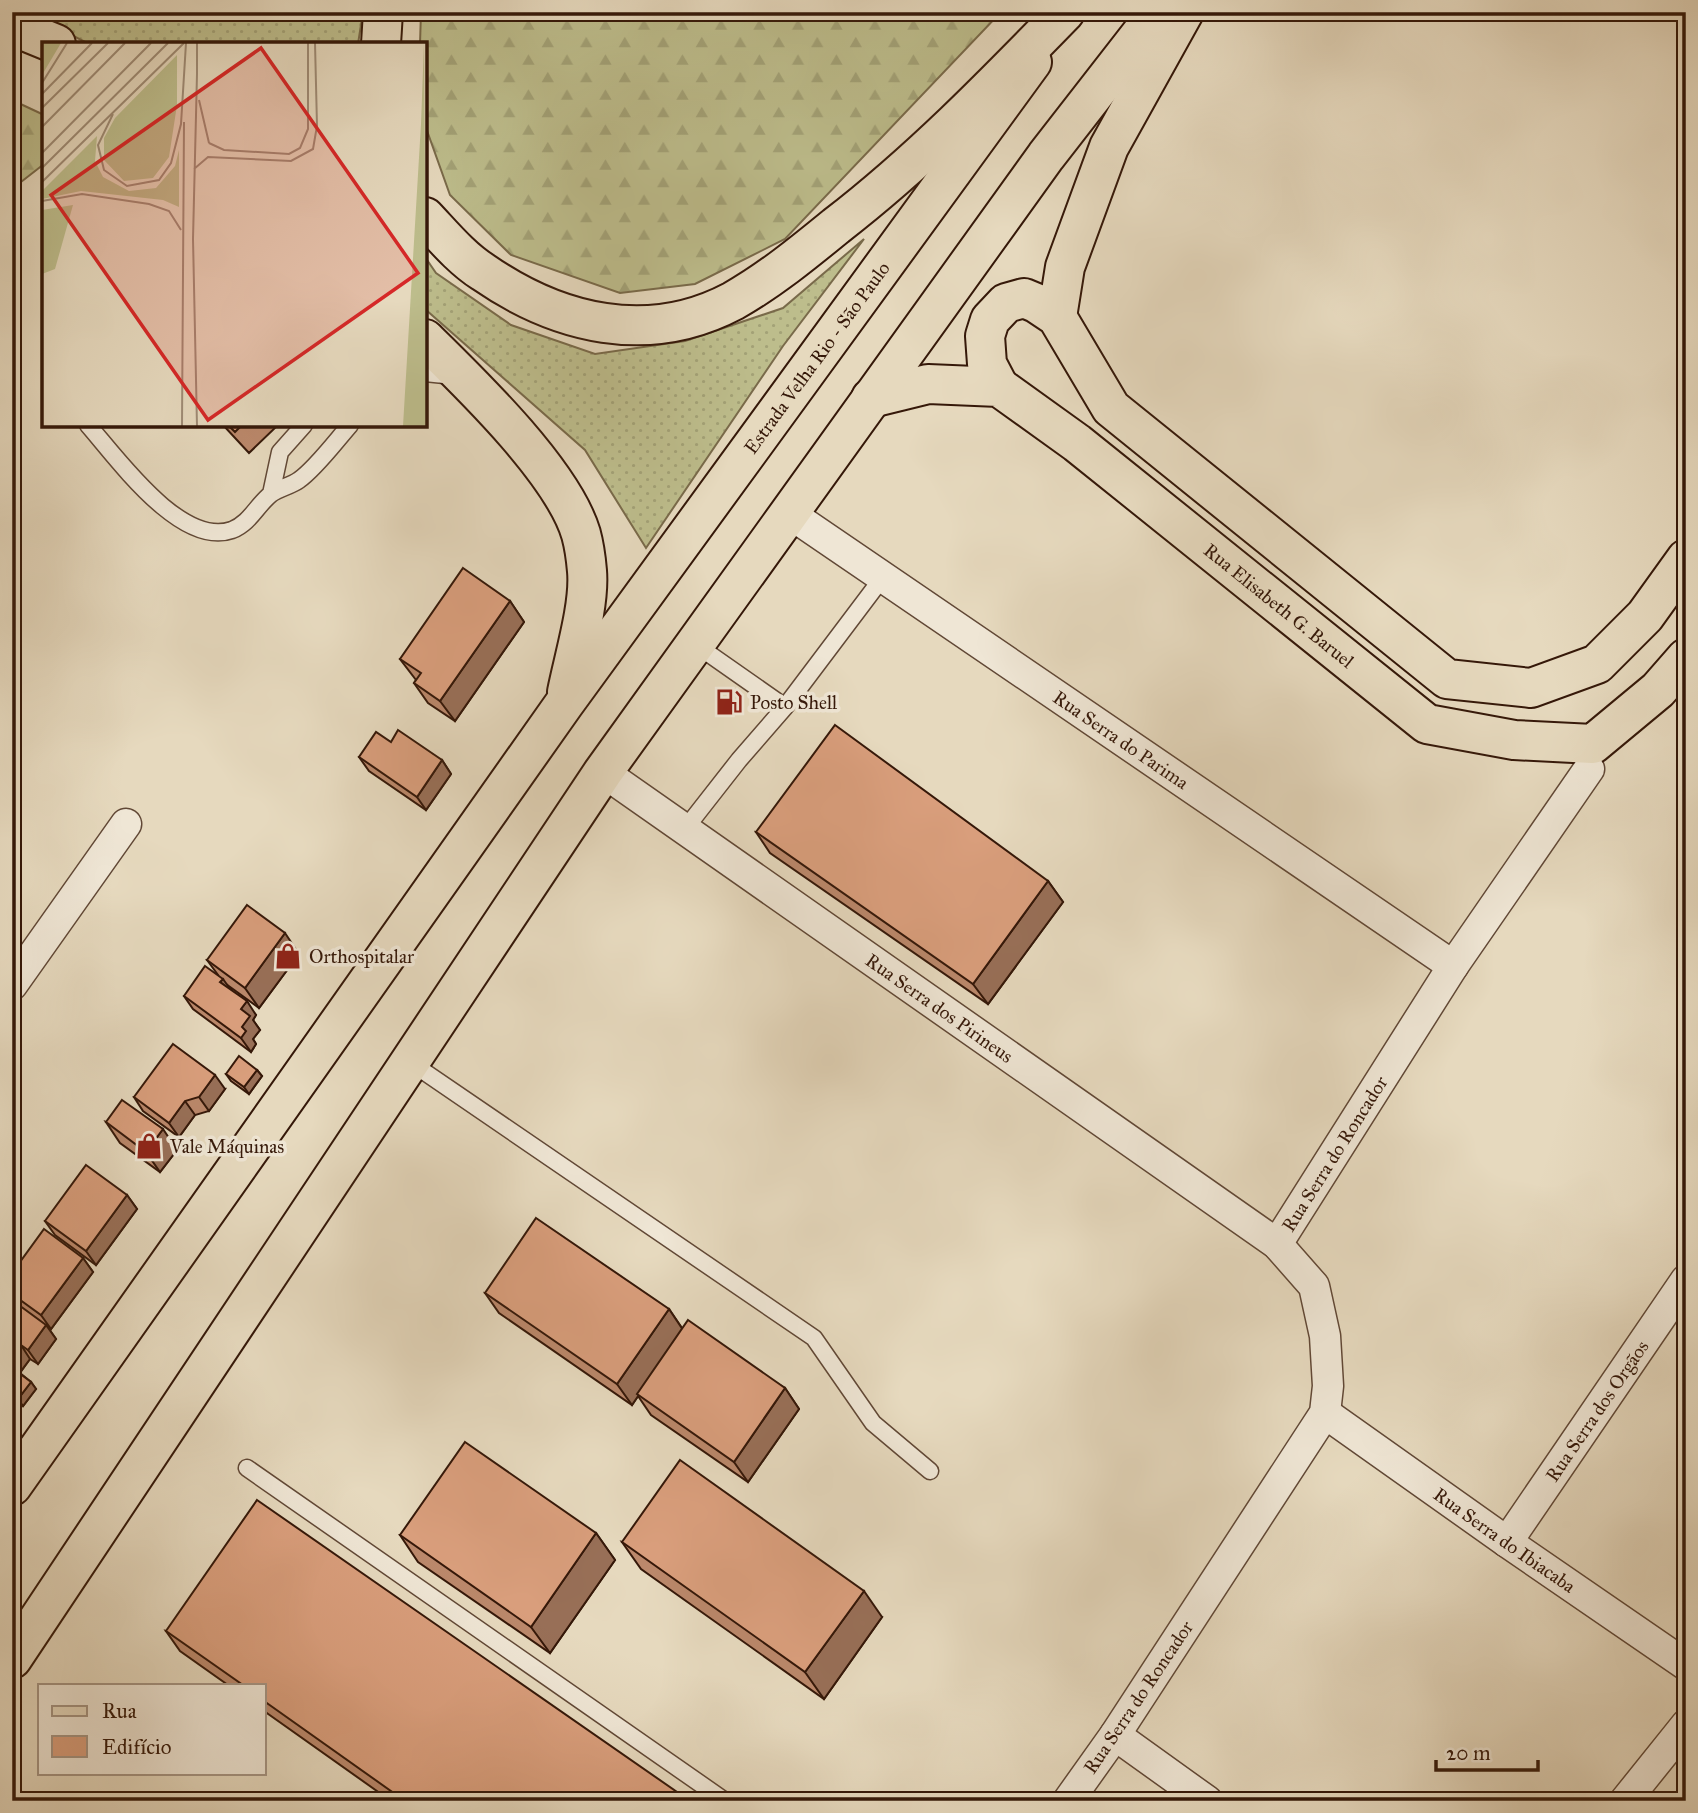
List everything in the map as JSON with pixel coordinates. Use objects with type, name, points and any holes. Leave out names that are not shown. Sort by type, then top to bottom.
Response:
[{"type":"main road","points":[[381,42],[383,12]]},
{"type":"main road","points":[[427,219],[481,271],[519,294],[563,314],[600,324],[645,326],[689,318],[731,302],[773,276],[875,196],[973,106],[1067,12]]},
{"type":"main road","name":"Estrada Velha Rio - São Paulo","points":[[12,1486],[564,704],[1067,12]]},
{"type":"main road","points":[[12,1659],[603,772],[1046,156],[1158,12]]},
{"type":"main road","points":[[1057,317],[1066,267],[1109,147],[1184,12]]},
{"type":"main road","points":[[12,26],[51,42]]},
{"type":"main road","points":[[870,398],[928,384],[999,387],[987,364],[984,350],[990,320],[1006,303],[1024,298],[1035,303],[1057,317],[1111,408],[1447,679],[1531,688],[1597,664],[1645,616],[1686,559]]},
{"type":"main road","points":[[427,343],[443,375],[500,417],[550,476],[580,533],[587,573],[583,616],[564,704]]},
{"type":"main road","name":"Rua Elisabeth G. Baruel","points":[[999,387],[1088,451],[1427,724],[1514,740],[1593,744],[1658,690],[1686,658]]},
{"type":"street","name":"Rua Serra do Parima","points":[[789,513],[1453,965]]},
{"type":"street","name":"Rua Serra do Roncador","points":[[1068,1801],[1115,1735],[1325,1413],[1328,1386],[1325,1336],[1314,1286],[1277,1244],[1453,965],[1589,769]]},
{"type":"street","name":"Rua Serra dos Pirineus","points":[[603,772],[1277,1244]]},
{"type":"street","points":[[12,985],[126,824]]},
{"type":"street","name":"Rua Serra dos Orgãos","points":[[1507,1542],[1686,1280]]},
{"type":"street","name":"Rua Serra do Ibiacaba","points":[[1325,1413],[1686,1665]]},
{"type":"street","points":[[1625,1801],[1686,1726]]},
{"type":"street","points":[[1115,1735],[1207,1801]]},
{"type":"lane","points":[[90,427],[144,491],[176,516],[202,531],[230,530],[248,520],[271,494],[300,480],[348,427]]},
{"type":"lane","points":[[271,494],[280,452],[302,427]]},
{"type":"lane","points":[[685,829],[785,707],[883,577]]},
{"type":"lane","points":[[695,644],[785,707]]},
{"type":"lane","points":[[410,1062],[814,1338],[873,1423],[930,1471]]},
{"type":"lane","points":[[247,1468],[725,1801]]},
{"type":"green space","points":[[18,12],[363,12],[358,42],[85,42],[48,23]]},
{"type":"green space","points":[[421,12],[1001,12],[785,239],[695,284],[620,293],[511,255],[450,195],[427,131],[427,42],[420,42]]},
{"type":"green space","points":[[12,100],[42,114],[42,166],[12,189]]},
{"type":"green space","points":[[864,239],[783,346],[646,548],[585,450],[427,311],[427,260],[436,273],[511,325],[595,354],[685,341],[783,308]]},
{"type":"building","points":[[463,568],[510,601],[440,701],[414,683],[421,673],[400,659]]},
{"type":"building","points":[[835,725],[1048,881],[973,984],[756,832]]},
{"type":"building","points":[[398,730],[442,760],[417,797],[359,757],[376,732],[391,742]]},
{"type":"building","points":[[247,905],[285,933],[245,988],[207,960]]},
{"type":"building","points":[[205,966],[223,979],[220,982],[247,1001],[241,1009],[250,1016],[242,1027],[246,1031],[241,1038],[184,996]]},
{"type":"building","points":[[173,1044],[215,1075],[199,1097],[185,1101],[169,1123],[134,1097]]},
{"type":"building","points":[[239,1056],[257,1070],[244,1087],[226,1074]]},
{"type":"building","points":[[122,1100],[163,1129],[146,1152],[106,1122]]},
{"type":"building","points":[[86,1165],[127,1195],[86,1251],[45,1221]]},
{"type":"building","points":[[536,1218],[669,1309],[617,1384],[485,1293]]},
{"type":"building","points":[[44,1229],[83,1258],[41,1315],[12,1294],[12,1273]]},
{"type":"building","points":[[12,1300],[46,1325],[28,1350],[21,1345],[12,1356]]},
{"type":"building","points":[[688,1320],[785,1388],[734,1462],[637,1394]]},
{"type":"building","points":[[19,1373],[31,1382],[18,1399],[12,1394],[12,1382]]},
{"type":"building","points":[[465,1442],[596,1533],[531,1627],[400,1535]]},
{"type":"building","points":[[680,1460],[864,1591],[805,1672],[622,1542]]},
{"type":"building","points":[[257,1500],[690,1801],[405,1801],[266,1702],[266,1684],[242,1684],[166,1631]]},
{"type":"place","name":"Posto Shell","points":[[729,702]]},
{"type":"place","name":"Orthospitalar","points":[[288,956]]},
{"type":"place","name":"Vale Máquinas","points":[[149,1146]]}]
